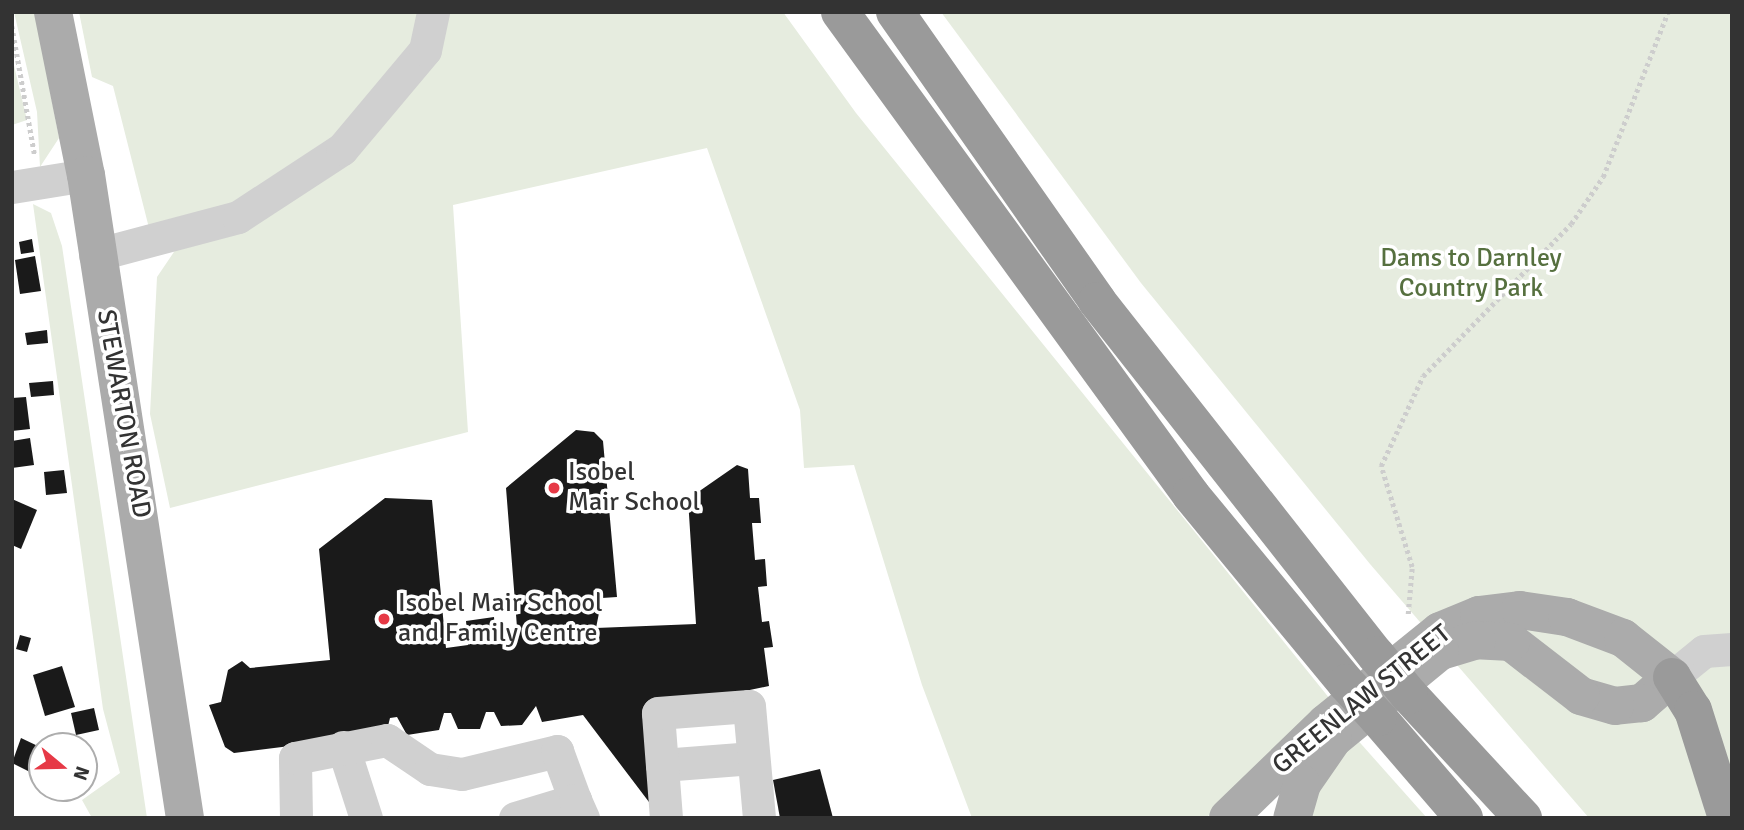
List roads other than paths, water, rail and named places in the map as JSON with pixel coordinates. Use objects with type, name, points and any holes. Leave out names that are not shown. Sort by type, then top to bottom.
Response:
[{"type":"highway","points":[[840,12],[1183,485],[1346,683],[1464,818]]},
{"type":"highway","points":[[895,12],[1097,301],[1376,655],[1409,695],[1523,818]]},
{"type":"highway","points":[[1672,677],[1693,710],[1727,818]]},
{"type":"main road","name":"STEWARTON ROAD","points":[[53,12],[86,176],[95,255],[185,818]]},
{"type":"main road","name":"GREENLAW STREET","points":[[1228,818],[1326,723],[1440,631],[1479,615],[1520,610],[1567,617],[1623,638],[1672,677],[1642,703],[1615,706],[1581,696],[1511,642],[1477,639],[1440,651],[1333,739],[1302,784],[1292,818]]},
{"type":"street","points":[[95,255],[238,217],[342,149],[425,50],[433,12]]},
{"type":"street","points":[[24,184],[86,176]]},
{"type":"street","points":[[1672,677],[1704,651],[1732,649]]},
{"type":"street","points":[[666,818],[658,713],[749,706],[759,818]]},
{"type":"street","points":[[296,818],[295,758],[387,740],[430,769],[462,774],[557,751],[579,809],[515,818]]},
{"type":"street","points":[[343,747],[366,818]]},
{"type":"street","points":[[662,765],[754,758]]},
{"type":"place","name":"Isobel Mair School","points":[[554,488]]},
{"type":"place","name":"Isobel Mair School and Family Centre","points":[[384,619]]},
{"type":"park label","name":"Dams to Darnley Country Park","points":[[1471,274]]}]
